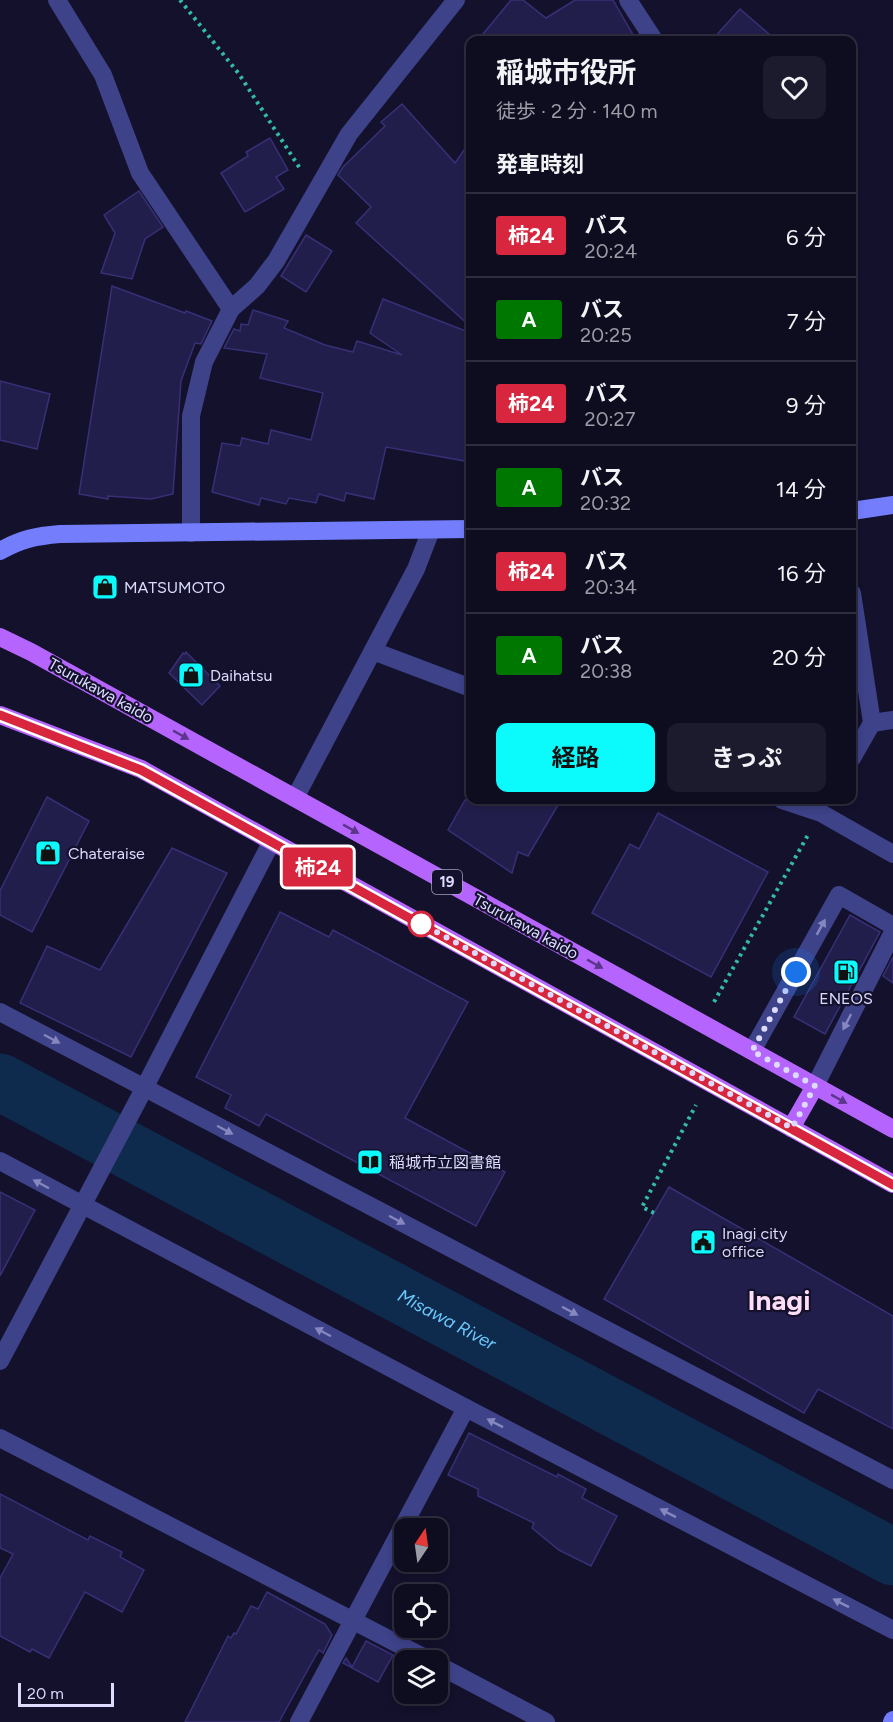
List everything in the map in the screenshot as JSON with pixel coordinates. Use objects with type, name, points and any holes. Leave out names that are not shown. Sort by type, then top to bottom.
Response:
[{"type":"main road","name":"Tsurukawa kaido","points":[[0,637],[31,652],[893,1129]]},
{"type":"main road","points":[[0,715],[141,770],[893,1185]]},
{"type":"main road","points":[[792,1128],[815,1086]]},
{"type":"street","points":[[57,0],[103,75],[140,172],[231,309]]},
{"type":"street","points":[[191,533],[191,416],[204,362],[231,309],[257,286],[276,261],[349,134],[456,0]]},
{"type":"street","points":[[628,0],[651,36]]},
{"type":"street","points":[[856,510],[893,505]]},
{"type":"street","points":[[0,551],[17,541],[36,536],[60,534],[466,529]]},
{"type":"street","points":[[295,798],[416,569],[431,530]]},
{"type":"street","points":[[856,619],[872,723],[856,751]]},
{"type":"street","points":[[373,651],[466,686]]},
{"type":"street","points":[[872,723],[893,720]]},
{"type":"street","points":[[824,806],[893,854]]},
{"type":"street","points":[[0,1361],[145,1088],[272,841]]},
{"type":"street","points":[[752,1051],[839,895],[893,926]]},
{"type":"street","points":[[815,1086],[893,932]]},
{"type":"street","points":[[0,1012],[893,1480]]},
{"type":"street","points":[[0,1161],[466,1408],[893,1630]]},
{"type":"street","points":[[299,1722],[466,1408]]},
{"type":"street","points":[[0,1438],[410,1650]]},
{"type":"street","points":[[448,1670],[546,1722]]},
{"type":"path","points":[[180,0],[239,74],[314,192]]},
{"type":"path","points":[[714,1002],[824,806]]},
{"type":"path","points":[[654,1213],[642,1207],[696,1105]]},
{"type":"building","points":[[511,0],[523,0],[546,18],[575,0],[613,0],[634,36],[481,36]]},
{"type":"building","points":[[740,9],[771,36],[716,36]]},
{"type":"building","points":[[402,104],[455,163],[466,147],[466,322],[356,223],[371,207],[338,175],[343,167],[385,126],[381,122]]},
{"type":"building","points":[[270,138],[288,170],[276,177],[284,189],[245,212],[221,173],[248,156],[246,152]]},
{"type":"building","points":[[139,191],[163,227],[145,239],[132,279],[101,273],[115,233],[104,215]]},
{"type":"building","points":[[306,235],[332,251],[306,292],[281,276]]},
{"type":"building","points":[[112,286],[212,321],[201,344],[195,343],[181,381],[173,494],[151,499],[108,496],[108,499],[79,494]]},
{"type":"building","points":[[383,299],[466,331],[466,461],[386,447],[374,499],[346,493],[344,501],[319,494],[316,503],[289,498],[286,504],[261,498],[259,505],[212,492],[222,443],[240,446],[242,438],[268,444],[271,430],[311,440],[323,393],[260,378],[267,354],[224,348],[234,329],[240,331],[241,324],[248,325],[253,310],[288,321],[284,328],[325,345],[353,352],[357,341],[402,355],[370,333]]},
{"type":"building","points":[[0,381],[50,394],[37,449],[0,440]]},
{"type":"building","points":[[186,652],[220,686],[202,705],[169,673]]},
{"type":"building","points":[[47,797],[89,821],[32,932],[0,915],[0,891]]},
{"type":"building","points":[[465,800],[466,804],[559,804],[528,856],[518,852],[512,873],[448,830]]},
{"type":"building","points":[[658,813],[768,872],[711,977],[592,913],[630,844],[639,849]]},
{"type":"building","points":[[172,848],[227,873],[131,1057],[20,1003],[47,946],[100,970]]},
{"type":"building","points":[[280,912],[329,937],[333,930],[468,1002],[405,1118],[505,1172],[476,1226],[266,1114],[259,1126],[225,1108],[231,1095],[196,1077]]},
{"type":"building","points":[[850,915],[880,932],[825,1034],[794,1017]]},
{"type":"building","points":[[893,957],[893,983],[883,976]]},
{"type":"building","points":[[669,1187],[893,1316],[893,1429],[818,1389],[804,1413],[604,1299]]},
{"type":"building","points":[[0,1192],[35,1210],[0,1276]]},
{"type":"building","points":[[469,1433],[586,1489],[582,1498],[617,1516],[591,1566],[559,1550],[532,1528],[534,1523],[478,1496],[478,1489],[448,1475]]},
{"type":"building","points":[[0,1494],[88,1540],[90,1536],[122,1552],[120,1557],[144,1570],[122,1612],[85,1592],[49,1658],[32,1649],[30,1652],[0,1636],[0,1578],[13,1554],[0,1548]]},
{"type":"building","points":[[267,1592],[325,1624],[332,1635],[323,1653],[319,1650],[279,1722],[185,1722],[228,1636],[231,1638],[234,1633],[236,1634],[251,1606],[258,1609]]},
{"type":"building","points":[[366,1641],[393,1655],[378,1682],[343,1663],[346,1658],[352,1667]]},
{"type":"waterway","name":"Misawa River","points":[[0,1082],[893,1557]]},
{"type":"bus line","name":"柿24","points":[[0,715],[141,770],[893,1185]]},
{"type":"place","name":"MATSUMOTO","points":[[105,587]]},
{"type":"place","name":"Daihatsu","points":[[191,675]]},
{"type":"place","name":"Chateraise","points":[[48,853]]},
{"type":"place","name":"ENEOS","points":[[846,972]]},
{"type":"place","name":"稲城市立図書館","points":[[370,1162]]},
{"type":"place","name":"Inagi city office","points":[[703,1242]]},
{"type":"district","name":"Inagi","points":[[779,1300]]},
{"type":"route","points":[[421,924],[415,920],[792,1128],[815,1086],[752,1051],[796,972]]}]
